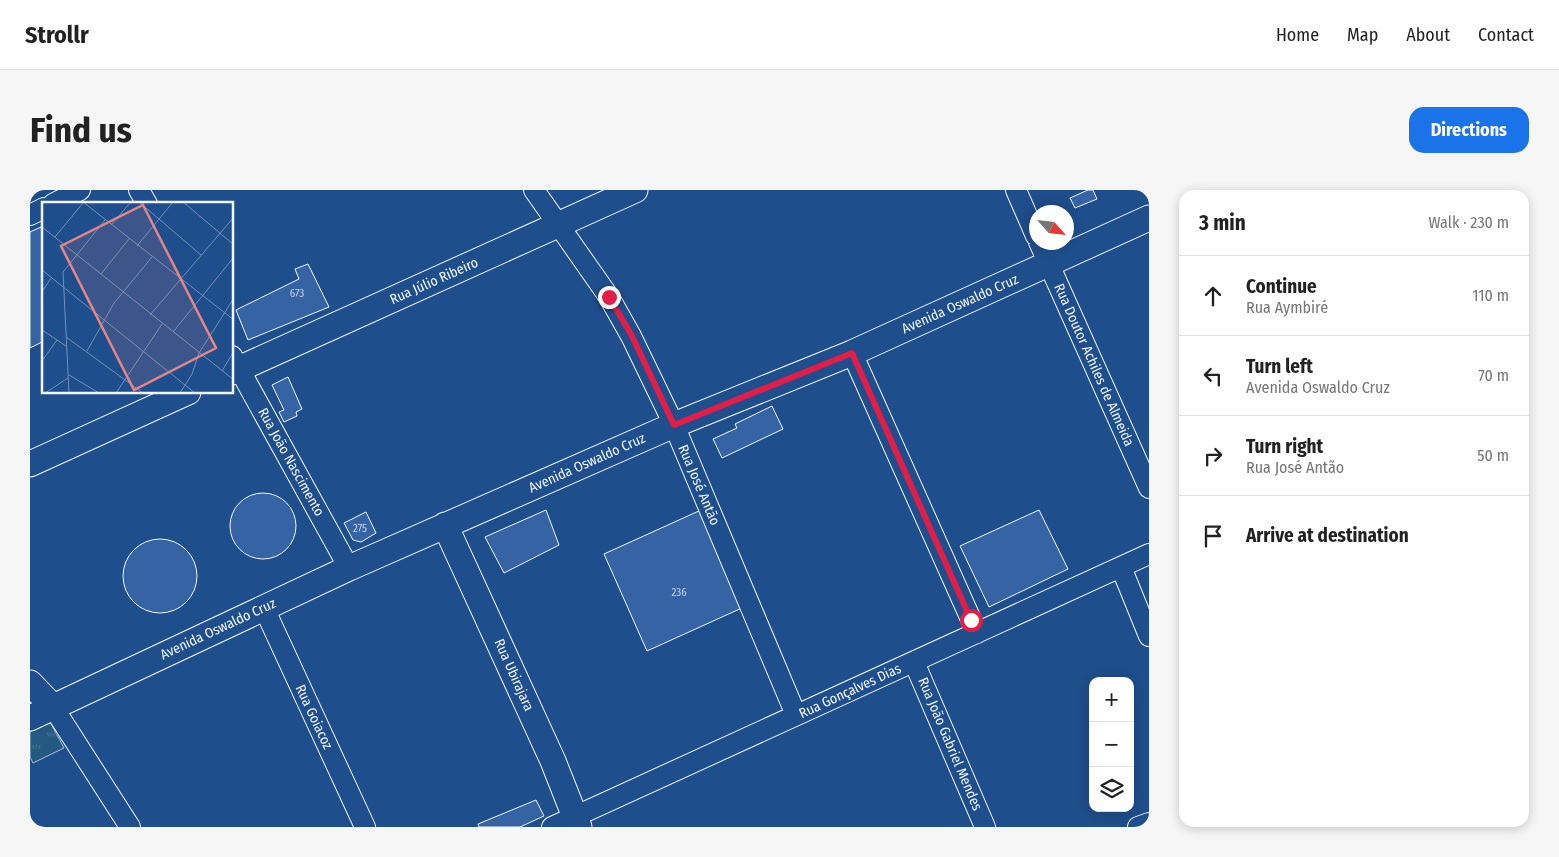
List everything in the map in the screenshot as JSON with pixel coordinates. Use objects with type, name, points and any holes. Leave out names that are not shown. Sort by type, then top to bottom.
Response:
[{"type":"main road","name":"Rua Júlio Ribeiro","points":[[235,366],[635,190]]},
{"type":"main road","name":"Avenida Oswaldo Cruz","points":[[30,718],[445,525],[674,425],[852,353],[1044,253],[1149,218]]},
{"type":"main road","points":[[30,464],[184,394]]},
{"type":"main road","name":"Rua Ubirajara","points":[[445,525],[553,762],[577,821]]},
{"type":"main road","points":[[30,684],[53,707]]},
{"type":"street","points":[[57,202],[80,190]]},
{"type":"street","points":[[140,190],[146,202]]},
{"type":"street","name":"Rua José Antão","points":[[534,190],[609,297],[632,336],[674,425],[796,715]]},
{"type":"street","points":[[1016,190],[1029,220]]},
{"type":"street","points":[[30,215],[42,209]]},
{"type":"street","name":"Rua Doutor Achiles de Almeida","points":[[1044,253],[1149,488]]},
{"type":"street","points":[[852,353],[977,633]]},
{"type":"street","name":"Rua João Nascimento","points":[[235,366],[349,568]]},
{"type":"street","name":"Rua Gonçalves Dias","points":[[552,827],[577,821],[796,715],[1149,554]]},
{"type":"street","points":[[1121,567],[1149,636]]},
{"type":"street","name":"Rua Goiacoz","points":[[264,608],[365,827]]},
{"type":"street","name":"Rua João Gabriel Mendes","points":[[914,662],[985,827]]},
{"type":"street","points":[[53,707],[130,827]]},
{"type":"street","points":[[1138,827],[1149,822]]},
{"type":"green space","points":[[50,722],[64,748],[33,763],[30,757],[30,732]]},
{"type":"building","points":[[1088,190],[1093,190],[1097,199],[1075,208],[1070,198]]},
{"type":"building","points":[[41,227],[42,228],[42,342],[30,348],[30,232]]},
{"type":"building","points":[[308,264],[329,307],[248,340],[236,310],[299,279],[295,269]]},
{"type":"building","points":[[288,377],[302,409],[296,412],[297,416],[284,422],[279,412],[284,410],[272,385]]},
{"type":"building","points":[[772,406],[783,429],[722,458],[713,439],[737,428],[735,424]]},
{"type":"building","points":[[263,493],[275,496],[286,503],[293,514],[296,526],[293,538],[286,549],[275,556],[263,559],[251,556],[240,549],[233,538],[230,526],[233,514],[240,503],[251,496]]},
{"type":"building","points":[[546,510],[559,545],[504,573],[485,537]]},
{"type":"building","points":[[701,510],[744,607],[647,651],[604,554]]},
{"type":"building","points":[[1039,510],[1068,569],[989,607],[960,546]]},
{"type":"building","points":[[366,512],[376,533],[361,542],[353,540],[344,523]]},
{"type":"building","points":[[160,539],[174,542],[186,550],[194,562],[197,576],[194,590],[186,602],[174,610],[160,613],[146,610],[134,602],[126,590],[123,576],[126,562],[134,550],[146,542]]},
{"type":"building","points":[[536,800],[544,816],[520,827],[479,827],[478,824]]},
{"type":"route","points":[[609,297],[632,336],[674,425],[852,353],[971,620]]}]
